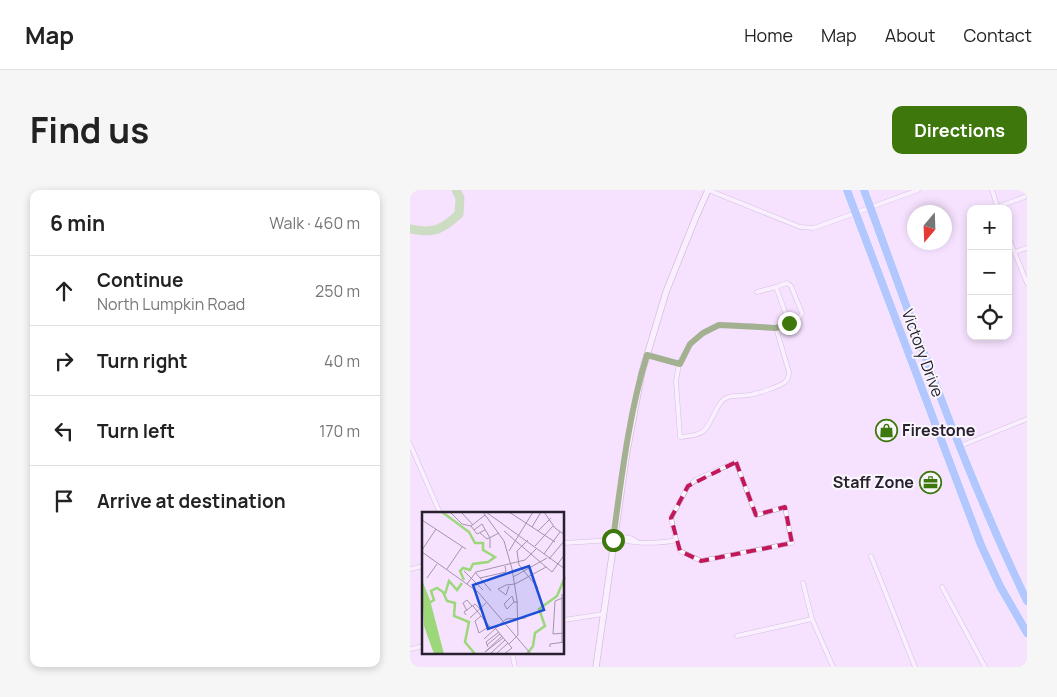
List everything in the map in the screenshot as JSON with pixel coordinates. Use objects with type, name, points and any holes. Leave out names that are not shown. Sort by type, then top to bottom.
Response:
[{"type":"highway","name":"Victory Drive","points":[[847,190],[944,452],[981,545],[1000,586],[1027,633]]},
{"type":"highway","name":"Victory Drive","points":[[864,190],[958,447],[998,542],[1027,601]]},
{"type":"highway","points":[[944,452],[958,447]]},
{"type":"street","points":[[596,667],[628,442],[642,372],[666,292],[708,190],[800,227],[814,228],[918,190]]},
{"type":"street","points":[[992,190],[996,205]]},
{"type":"street","points":[[1004,205],[1027,196]]},
{"type":"street","points":[[1012,245],[1027,283]]},
{"type":"street","points":[[1015,252],[1027,248]]},
{"type":"street","points":[[757,292],[787,283],[791,286],[802,313],[799,319],[776,328],[719,325],[703,333],[690,344],[680,364],[676,381],[680,437],[696,436],[706,429],[721,402],[726,398],[747,396],[783,384],[786,381],[789,372],[776,328]]},
{"type":"street","points":[[776,287],[789,323]]},
{"type":"street","points":[[647,355],[680,364]]},
{"type":"street","points":[[958,447],[1027,419]]},
{"type":"street","points":[[410,444],[440,512]]},
{"type":"street","points":[[736,462],[756,515],[785,507],[792,542],[701,561],[680,551],[676,540],[671,518],[688,486],[697,479],[736,462]]},
{"type":"street","points":[[565,543],[621,538],[625,542],[653,543],[676,540]]},
{"type":"street","points":[[871,556],[915,667]]},
{"type":"street","points":[[803,583],[812,619],[833,667]]},
{"type":"street","points":[[942,587],[985,667]]},
{"type":"street","points":[[565,620],[603,614]]},
{"type":"street","points":[[737,636],[812,619]]},
{"type":"street","points":[[512,654],[515,667]]},
{"type":"highlighted area","points":[[736,462],[756,515],[785,507],[792,543],[701,561],[680,551],[671,518],[688,486]]},
{"type":"waterway","points":[[410,229],[431,231],[442,227],[459,214],[460,198],[456,190]]},
{"type":"place","name":"Firestone","points":[[886,430]]},
{"type":"place","name":"Staff Zone","points":[[930,482]]},
{"type":"route","points":[[613,540],[627,451],[647,355],[680,364],[690,344],[703,333],[719,325],[776,328],[789,323]]}]
